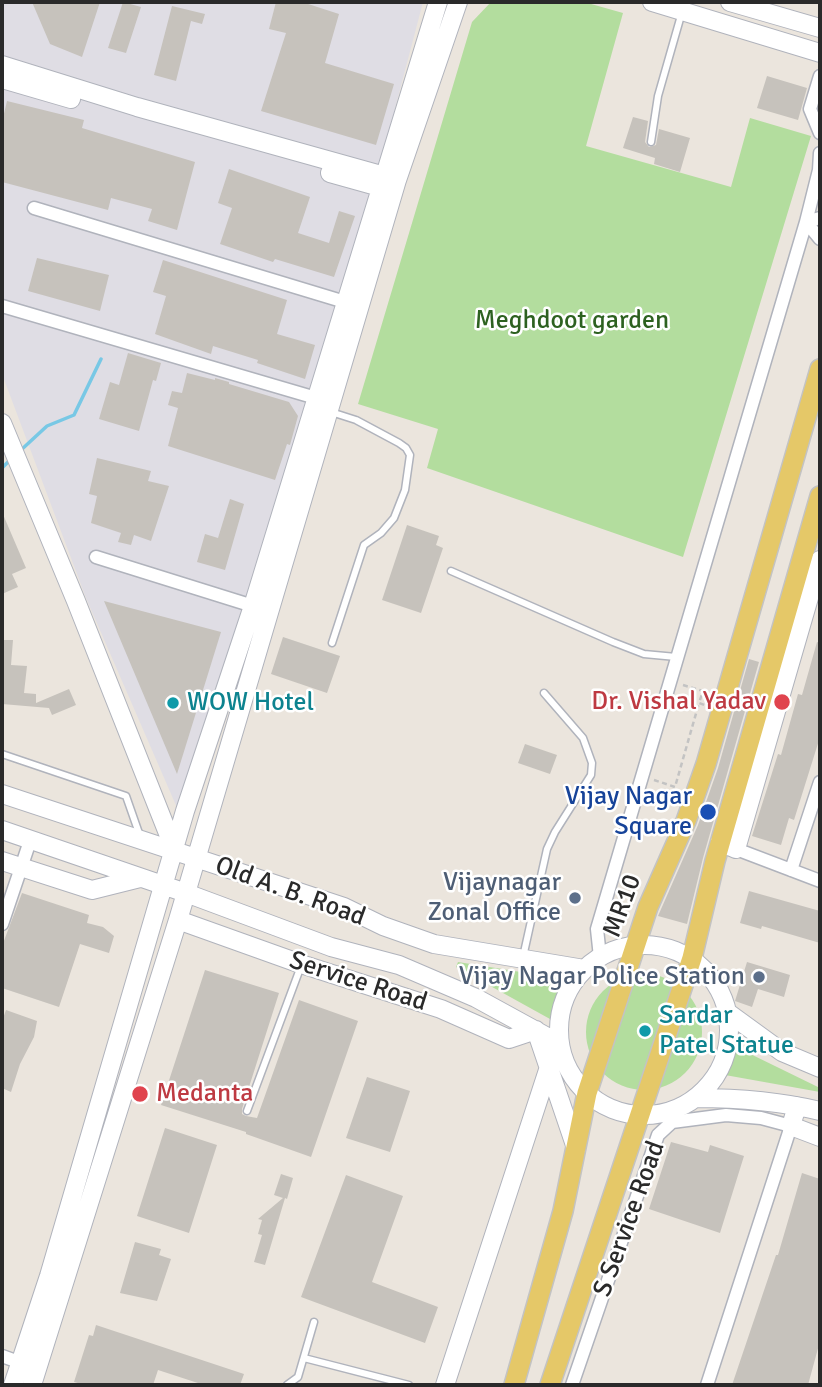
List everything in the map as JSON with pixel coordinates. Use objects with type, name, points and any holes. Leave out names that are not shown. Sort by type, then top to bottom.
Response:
[{"type":"main road","name":"MR10","points":[[514,1385],[563,1210],[587,1093],[648,907],[686,821],[706,764],[820,369]]},
{"type":"main road","points":[[550,1385],[728,846],[820,496]]},
{"type":"street","points":[[13,1385],[30,1372],[178,920],[329,411],[439,2]]},
{"type":"street","points":[[30,1372],[49,1276],[185,811],[253,607],[345,302],[458,2]]},
{"type":"street","points":[[652,2],[820,53]]},
{"type":"street","points":[[730,2],[820,28]]},
{"type":"street","points":[[2,65],[389,183]]},
{"type":"street","points":[[820,76],[810,109],[820,133]]},
{"type":"street","points":[[2,79],[389,183]]},
{"type":"street","points":[[600,957],[597,929],[806,222],[819,170],[820,153]]},
{"type":"street","points":[[34,208],[345,302]]},
{"type":"street","points":[[806,222],[820,218]]},
{"type":"street","points":[[806,222],[820,239]]},
{"type":"street","points":[[2,306],[316,398]]},
{"type":"street","points":[[2,424],[175,850]]},
{"type":"street","points":[[96,557],[253,607]]},
{"type":"street","points":[[820,560],[815,596],[728,846],[820,881]]},
{"type":"street","points":[[792,870],[820,782]]},
{"type":"street","name":"Old A. B. Road","points":[[2,794],[344,907],[383,926],[434,944],[584,969]]},
{"type":"street","name":"Old A. B. Road","points":[[2,830],[164,885],[331,947],[399,965],[476,998],[560,1044]]},
{"type":"street","points":[[2,924],[30,841]]},
{"type":"street","points":[[2,861],[92,890],[140,877]]},
{"type":"street","name":"Service Road","points":[[178,920],[301,964],[441,1009],[509,1039],[536,1030]]},
{"type":"street","points":[[636,944],[670,948],[692,958],[708,973],[720,991],[727,1012],[727,1049],[720,1069],[695,1098],[673,1110],[639,1115],[615,1110],[587,1093],[566,1063],[560,1044],[563,1003],[584,969],[600,957],[636,944]]},
{"type":"street","points":[[727,1012],[782,1052],[820,1068]]},
{"type":"street","points":[[536,1030],[576,1148]]},
{"type":"street","points":[[782,1052],[820,1058]]},
{"type":"street","points":[[444,1385],[548,1070]]},
{"type":"street","points":[[695,1098],[731,1098],[797,1105],[820,1111]]},
{"type":"street","points":[[707,1385],[797,1105]]},
{"type":"street","name":"S Service Road","points":[[572,1385],[658,1135],[672,1122],[726,1115],[761,1118],[820,1137]]},
{"type":"street","points":[[2,1356],[30,1372]]},
{"type":"lane","points":[[651,142],[658,96],[682,10]]},
{"type":"lane","points":[[329,411],[356,420],[399,443],[406,448],[410,456],[405,490],[394,518],[381,533],[364,545],[332,643]]},
{"type":"lane","points":[[451,570],[613,642],[645,653],[676,657]]},
{"type":"lane","points":[[523,959],[547,849],[591,775],[593,763],[583,738],[544,693]]},
{"type":"lane","points":[[2,754],[126,796],[141,840]]},
{"type":"lane","points":[[247,1111],[301,964]]},
{"type":"lane","points":[[287,1385],[298,1377],[314,1322]]},
{"type":"lane","points":[[304,1358],[409,1385]]},
{"type":"path","points":[[641,776],[675,787],[702,691],[670,681]]},
{"type":"path","points":[[699,704],[716,709]]},
{"type":"shaded area","points":[[2,2],[423,2],[371,200],[306,404],[230,661],[178,810],[86,598],[2,374]]},
{"type":"green space","name":"Meghdoot garden","points":[[491,2],[584,2],[623,13],[586,146],[731,187],[750,118],[811,136],[683,557],[427,468],[438,429],[358,404],[472,22]]},
{"type":"green space","points":[[458,962],[565,979],[555,998],[550,1019],[456,967]]},
{"type":"green space","points":[[644,974],[666,978],[685,991],[698,1010],[702,1032],[698,1054],[685,1073],[666,1086],[644,1090],[622,1086],[603,1073],[590,1054],[586,1032],[590,1010],[603,991],[622,978]]},
{"type":"green space","points":[[734,1046],[820,1088],[820,1092],[725,1075]]},
{"type":"building","points":[[32,2],[100,2],[82,57],[50,44]]},
{"type":"building","points":[[123,2],[141,7],[126,53],[108,48]]},
{"type":"building","points":[[276,2],[302,2],[339,14],[325,63],[394,84],[376,145],[261,111],[286,33],[269,29]]},
{"type":"building","points":[[172,6],[205,14],[202,24],[191,21],[176,81],[154,75]]},
{"type":"building","points":[[767,76],[807,88],[798,120],[757,108]]},
{"type":"building","points":[[7,101],[84,120],[82,128],[195,162],[177,230],[148,221],[152,209],[111,198],[108,210],[2,182],[2,122]]},
{"type":"building","points":[[633,117],[648,121],[645,142],[649,147],[656,145],[659,129],[690,138],[680,172],[654,164],[655,158],[623,148]]},
{"type":"building","points":[[229,169],[310,197],[298,233],[329,243],[339,211],[355,216],[334,277],[275,259],[273,262],[220,244],[232,208],[218,203]]},
{"type":"building","points":[[37,258],[109,275],[100,311],[28,291]]},
{"type":"building","points":[[163,260],[287,300],[277,334],[315,345],[305,379],[213,346],[211,354],[155,334],[166,296],[153,292]]},
{"type":"building","points":[[128,353],[161,363],[156,381],[153,380],[139,431],[99,419],[110,382],[119,385]]},
{"type":"building","points":[[187,373],[215,378],[289,402],[298,416],[290,445],[287,444],[275,480],[168,446],[178,408],[168,405],[172,391],[182,393]]},
{"type":"building","points":[[97,458],[151,471],[148,481],[169,486],[151,541],[134,535],[131,545],[118,542],[121,533],[91,523],[97,496],[89,494]]},
{"type":"building","points":[[230,499],[244,504],[225,570],[197,562],[205,534],[218,538]]},
{"type":"building","points":[[2,512],[26,568],[12,574],[18,587],[2,594]]},
{"type":"building","points":[[407,525],[439,536],[436,545],[443,548],[421,613],[382,600]]},
{"type":"building","name":"WOW Hotel","points":[[104,601],[221,632],[177,774]]},
{"type":"building","points":[[283,637],[340,656],[327,693],[271,674]]},
{"type":"building","points":[[2,640],[13,640],[11,665],[27,666],[24,693],[36,694],[36,703],[69,689],[76,705],[52,715],[49,708],[2,704]]},
{"type":"building","points":[[817,642],[820,643],[820,737],[794,820],[789,818],[781,845],[752,836],[778,754],[781,755],[798,694],[802,695]]},
{"type":"building","points":[[749,659],[759,662],[687,924],[658,916],[698,825],[718,768]]},
{"type":"building","points":[[525,744],[557,755],[550,774],[518,763]]},
{"type":"building","points":[[749,891],[820,911],[820,943],[762,926],[761,929],[740,923]]},
{"type":"building","points":[[22,893],[89,915],[87,923],[103,927],[114,936],[109,953],[80,944],[59,1007],[2,988],[2,946]]},
{"type":"building","points":[[747,962],[790,975],[784,997],[758,989],[752,1007],[735,1001]]},
{"type":"building","points":[[205,970],[279,993],[242,1109],[242,1114],[246,1116],[257,1118],[299,1000],[358,1021],[311,1157],[246,1132],[161,1105]]},
{"type":"building","points":[[6,1010],[37,1021],[34,1037],[20,1064],[11,1092],[2,1088],[2,1021]]},
{"type":"building","points":[[367,1077],[410,1091],[390,1152],[346,1138]]},
{"type":"building","points":[[165,1128],[217,1145],[189,1233],[137,1216]]},
{"type":"building","points":[[671,1142],[708,1152],[710,1145],[744,1156],[720,1233],[649,1209]]},
{"type":"building","points":[[802,1173],[820,1179],[820,1341],[808,1385],[732,1385],[778,1255]]},
{"type":"building","points":[[281,1174],[293,1178],[265,1265],[254,1262],[262,1235],[258,1234],[262,1220],[258,1219],[283,1198],[274,1195]]},
{"type":"building","points":[[346,1175],[403,1196],[372,1282],[438,1307],[425,1343],[301,1297]]},
{"type":"building","points":[[135,1242],[161,1249],[159,1255],[171,1259],[157,1301],[120,1293]]},
{"type":"building","points":[[96,1325],[244,1374],[240,1385],[204,1385],[158,1370],[153,1385],[85,1385],[74,1382],[89,1335],[93,1336]]},
{"type":"waterway","points":[[21,450],[47,426],[74,415],[101,359]]},
{"type":"waterway","points":[[2,468],[10,460]]},
{"type":"place","name":"Dr. Vishal Yadav","points":[[782,702]]},
{"type":"place","name":"WOW Hotel","points":[[173,703]]},
{"type":"place","name":"Vijay Nagar Square","points":[[708,812]]},
{"type":"place","name":"Vijaynagar Zonal Office","points":[[575,898]]},
{"type":"place","name":"Vijay Nagar Police Station","points":[[759,977]]},
{"type":"place","name":"Sardar Patel Statue","points":[[645,1031]]},
{"type":"place","name":"Medanta","points":[[140,1094]]}]
